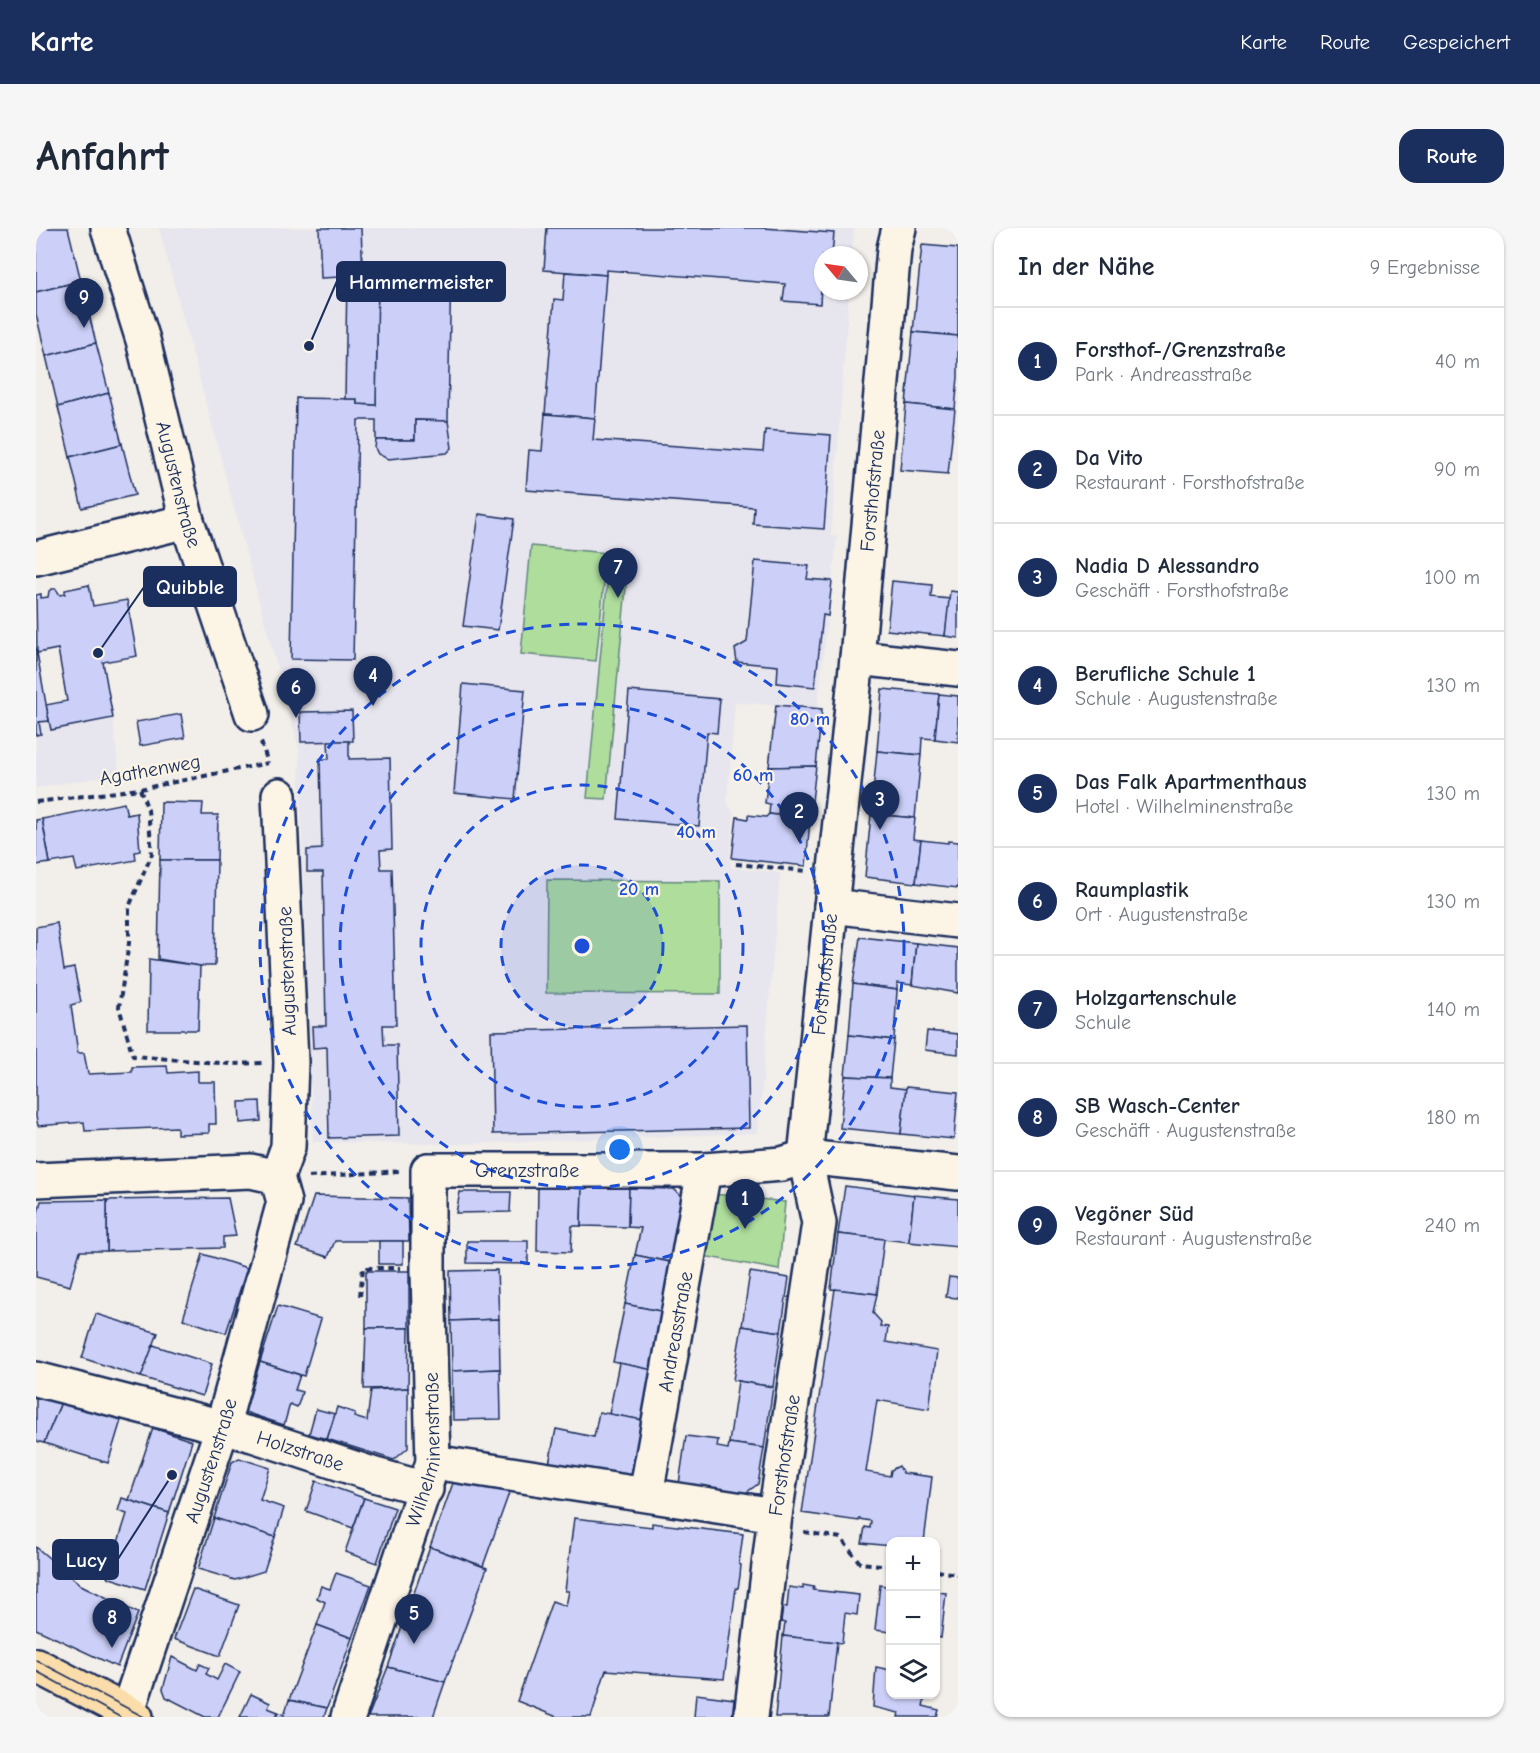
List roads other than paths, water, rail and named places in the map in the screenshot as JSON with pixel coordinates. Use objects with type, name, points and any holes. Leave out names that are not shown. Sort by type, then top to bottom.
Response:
[{"type":"main road","points":[[36,1665],[131,1715]]},
{"type":"street","name":"Augustenstraße","points":[[108,228],[143,340],[187,521],[252,714]]},
{"type":"street","name":"Forsthofstraße","points":[[751,1717],[774,1521],[819,1223],[805,1157],[857,658],[894,249],[899,228]]},
{"type":"street","points":[[36,558],[187,521]]},
{"type":"street","points":[[857,658],[958,669]]},
{"type":"street","name":"Augustenstraße","points":[[131,1715],[222,1428],[285,1202],[277,1177],[288,1147],[291,1062],[279,795]]},
{"type":"street","points":[[833,890],[958,921]]},
{"type":"street","points":[[805,1157],[958,1173]]},
{"type":"street","name":"Grenzstraße","points":[[428,1170],[704,1170],[782,1164],[805,1157]]},
{"type":"street","name":"Wilhelminenstraße","points":[[348,1717],[430,1476],[428,1170]]},
{"type":"street","name":"Andreasstraße","points":[[646,1494],[704,1170]]},
{"type":"street","points":[[36,1180],[251,1171],[277,1177]]},
{"type":"street","name":"Holzstraße","points":[[36,1379],[253,1436],[375,1476],[430,1476],[646,1494],[774,1521]]},
{"type":"tram line","points":[[36,1660],[144,1717]]},
{"type":"tram line","points":[[36,1671],[120,1717]]},
{"type":"place","name":"Vegöner Süd","points":[[84,328]]},
{"type":"place","name":"Hammermeister","points":[[309,346]]},
{"type":"place","name":"Holzgartenschule","points":[[618,598]]},
{"type":"place","name":"Quibble","points":[[98,653]]},
{"type":"place","name":"Berufliche Schule 1","points":[[373,706]]},
{"type":"place","name":"Raumplastik","points":[[296,718]]},
{"type":"place","name":"Nadia D Alessandro","points":[[880,830]]},
{"type":"place","name":"Da Vito","points":[[799,842]]},
{"type":"place","name":"Forsthof-/Grenzstraße","points":[[745,1229]]},
{"type":"place","name":"Lucy","points":[[172,1475]]},
{"type":"place","name":"Das Falk Apartmenthaus","points":[[414,1644]]},
{"type":"place","name":"SB Wasch-Center","points":[[112,1648]]}]
